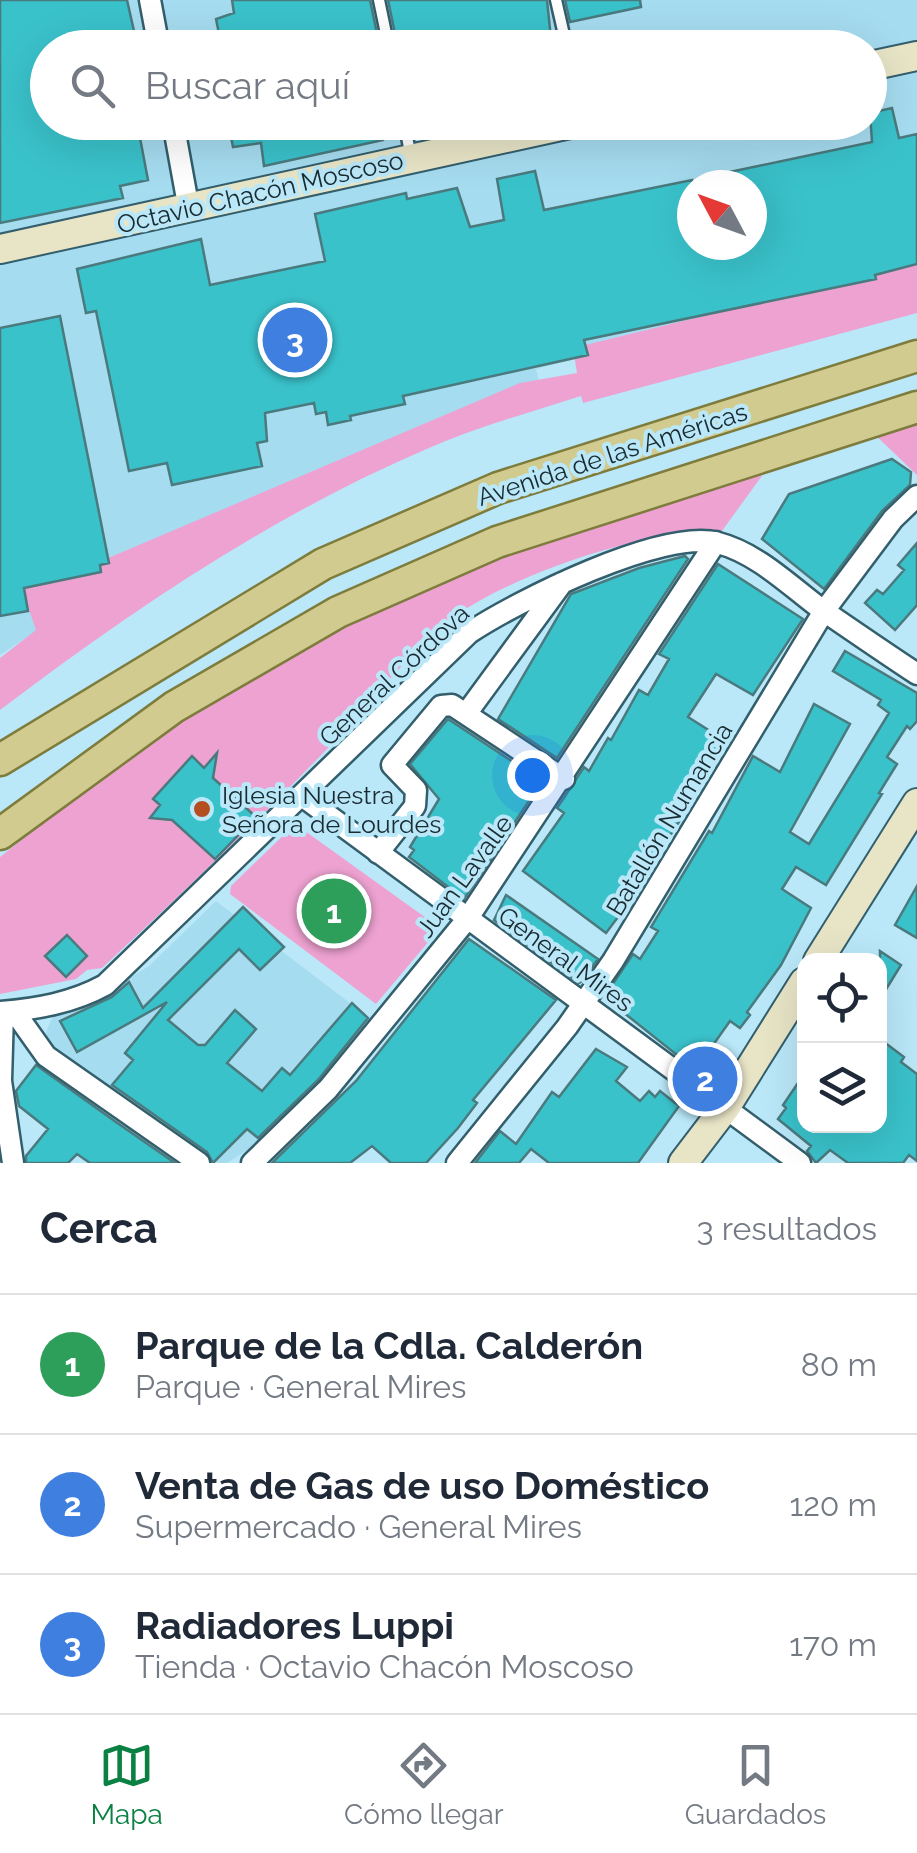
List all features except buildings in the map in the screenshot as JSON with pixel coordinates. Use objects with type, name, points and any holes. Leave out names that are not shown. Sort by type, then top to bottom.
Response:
[{"type":"main road","name":"Avenida de las Américas","points":[[0,760],[323,564],[498,488],[917,356]]},
{"type":"main road","name":"Avenida de las Américas","points":[[0,810],[79,758],[338,612],[497,542],[917,407]]},
{"type":"main road","name":"Avenida de las Américas","points":[[0,778],[161,663]]},
{"type":"main road","name":"Avenida de las Américas","points":[[0,834],[174,707]]},
{"type":"street","points":[[150,0],[156,30]]},
{"type":"street","points":[[887,62],[917,56]]},
{"type":"street","points":[[176,140],[190,210]]},
{"type":"street","name":"Octavio Chacón Moscoso","points":[[0,249],[496,140]]},
{"type":"street","name":"Batallón Numancia","points":[[457,1163],[583,1004],[824,610],[893,519],[917,496]]},
{"type":"street","name":"General Córdova","points":[[5,1012],[84,996],[104,985],[468,632],[518,601],[564,580],[692,539],[716,542]]},
{"type":"street","points":[[716,542],[752,558],[917,674]]},
{"type":"street","name":"Juan Lavalle","points":[[252,1163],[328,1089],[468,918],[564,780],[716,542]]},
{"type":"street","points":[[466,714],[564,580]]},
{"type":"street","points":[[378,853],[415,806],[416,790],[392,765],[397,754],[441,706],[452,705],[564,780]]},
{"type":"street","name":"General Mires","points":[[302,796],[800,1163]]},
{"type":"street","points":[[822,953],[917,803]]},
{"type":"street","points":[[683,1163],[725,1108],[797,993]]},
{"type":"street","points":[[5,1012],[1,1080],[13,1163]]},
{"type":"street","points":[[5,1012],[46,1056],[198,1163]]},
{"type":"lane","points":[[379,0],[385,30]]},
{"type":"lane","points":[[556,0],[563,30]]},
{"type":"lane","points":[[408,140],[412,158]]},
{"type":"shaded area","points":[[0,0],[917,0],[917,271],[536,369],[542,393],[36,631],[0,655]]},
{"type":"shaded area","points":[[917,264],[917,313],[583,403],[581,396],[461,435],[366,477],[204,568],[0,710],[0,658],[36,630],[22,589],[106,559],[520,383],[577,373],[573,348]]},
{"type":"shaded area","points":[[917,413],[917,475],[869,429]]},
{"type":"shaded area","points":[[772,462],[719,535],[659,537],[582,557],[508,586],[454,617],[405,663],[272,805],[102,968],[87,970],[76,979],[0,994],[0,857],[181,714],[343,620],[500,547]]},
{"type":"shaded area","points":[[298,826],[440,928],[376,1004],[230,894],[231,886],[291,828]]},
{"type":"shaded area","points":[[216,901],[367,1016],[288,1115],[264,1139],[227,1163],[218,1163],[50,1046],[46,1032],[54,1014],[93,1000],[149,966]]},
{"type":"place","name":"Radiadores Luppi","points":[[295,340]]},
{"type":"place","name":"Iglesia Nuestra Señora de Lourdes","points":[[202,809]]},
{"type":"place","name":"Parque de la Cdla. Calderón","points":[[334,911]]},
{"type":"place","name":"Venta de Gas de uso Doméstico","points":[[705,1079]]}]
